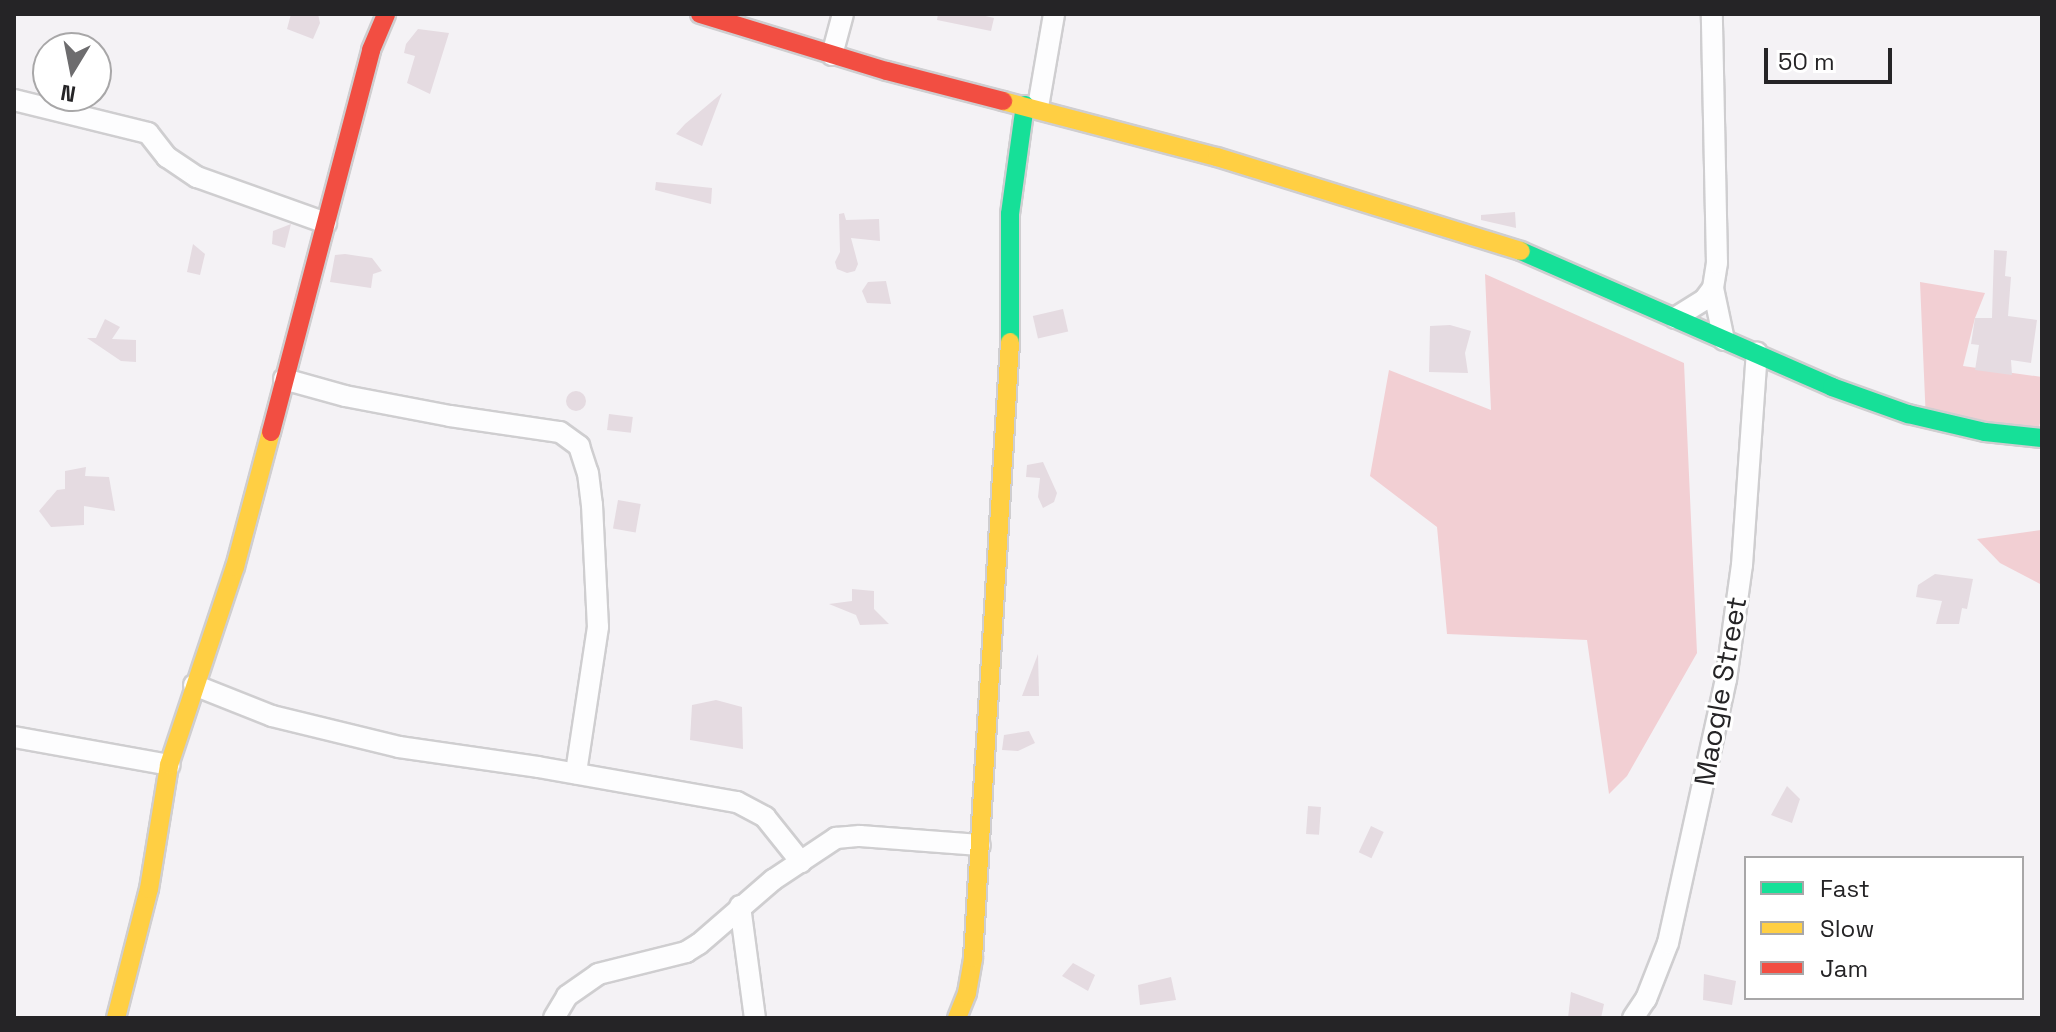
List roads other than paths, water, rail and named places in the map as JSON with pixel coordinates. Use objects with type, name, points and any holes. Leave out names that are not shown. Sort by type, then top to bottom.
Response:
[{"type":"street","points":[[116,1018],[149,889],[169,765],[235,567],[371,50],[386,14]]},
{"type":"street","points":[[700,14],[832,55],[1032,106],[1509,246],[1832,387],[1908,414],[1985,432],[2042,438]]},
{"type":"street","points":[[832,55],[843,14]]},
{"type":"street","points":[[957,1018],[967,993],[973,958],[1010,337],[1010,214],[1054,14]]},
{"type":"street","points":[[1712,14],[1717,235],[1713,288],[1724,340]]},
{"type":"street","points":[[14,100],[148,133],[167,157],[197,177],[326,223]]},
{"type":"street","points":[[1675,318],[1704,300],[1713,288]]},
{"type":"street","name":"Maogle Street","points":[[1633,1018],[1646,999],[1668,943],[1724,693],[1742,565],[1757,353]]},
{"type":"street","points":[[284,379],[345,396],[560,432],[579,446],[588,473],[592,505],[598,627],[576,773]]},
{"type":"street","points":[[194,685],[272,716],[324,731],[399,747],[576,773],[737,802],[765,817],[801,862]]},
{"type":"street","points":[[14,737],[169,765]]},
{"type":"street","points":[[554,1018],[578,984],[598,974],[686,952],[740,906],[836,838],[860,836],[980,845]]},
{"type":"street","points":[[740,906],[755,1018]]}]
